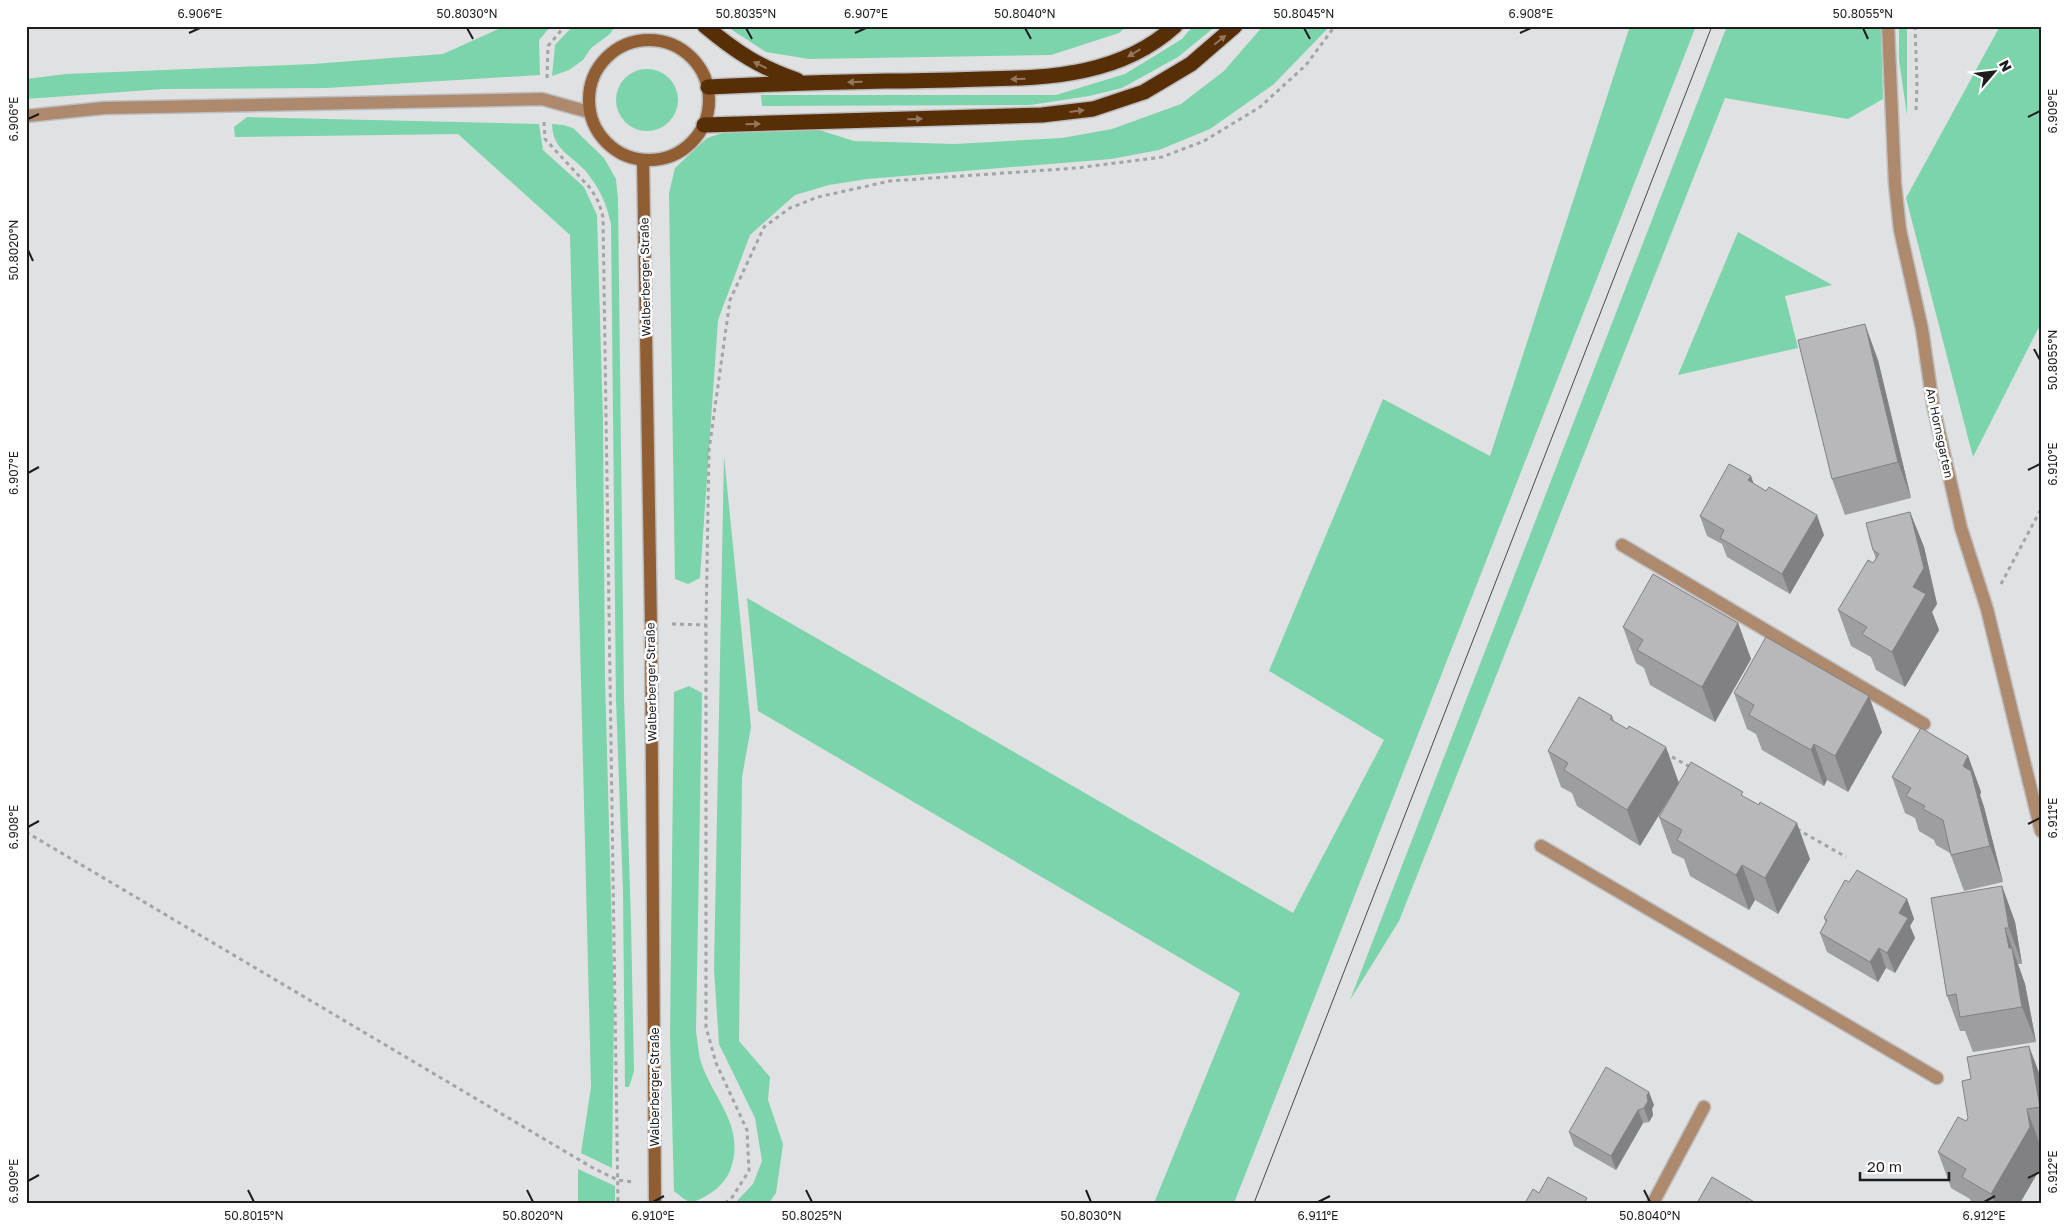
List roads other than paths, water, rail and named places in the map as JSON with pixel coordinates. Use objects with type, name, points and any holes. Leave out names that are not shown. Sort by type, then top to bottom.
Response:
[{"type":"highway","points":[[705,26],[748,60],[773,72],[806,82]]},
{"type":"highway","points":[[708,87],[806,82],[1039,78],[1075,73],[1124,59],[1168,33],[1175,26]]},
{"type":"highway","points":[[704,125],[1042,115],[1093,109],[1144,92],[1191,64],[1235,26]]},
{"type":"main road","points":[[646,26],[646,39]]},
{"type":"main road","points":[[646,39],[671,43],[692,57],[705,77],[708,87],[707,116],[696,139],[685,149],[665,159],[643,160],[625,156],[609,146],[596,131],[589,112],[589,93],[594,74],[606,57],[624,44],[646,39]]},
{"type":"main road","name":"Walberberger Straße","points":[[643,160],[651,625],[655,1203]]},
{"type":"street","name":"An Hornsgarten","points":[[1888,26],[1900,230],[1922,330],[1933,405],[1961,528],[1988,609],[2041,831]]},
{"type":"street","points":[[26,116],[104,108],[542,99],[589,112]]},
{"type":"street","points":[[1622,545],[1924,724]]},
{"type":"street","points":[[1541,846],[1937,1078]]},
{"type":"street","points":[[1653,1203],[1704,1106]]},
{"type":"tram line","points":[[1254,1203],[1712,26]]}]
